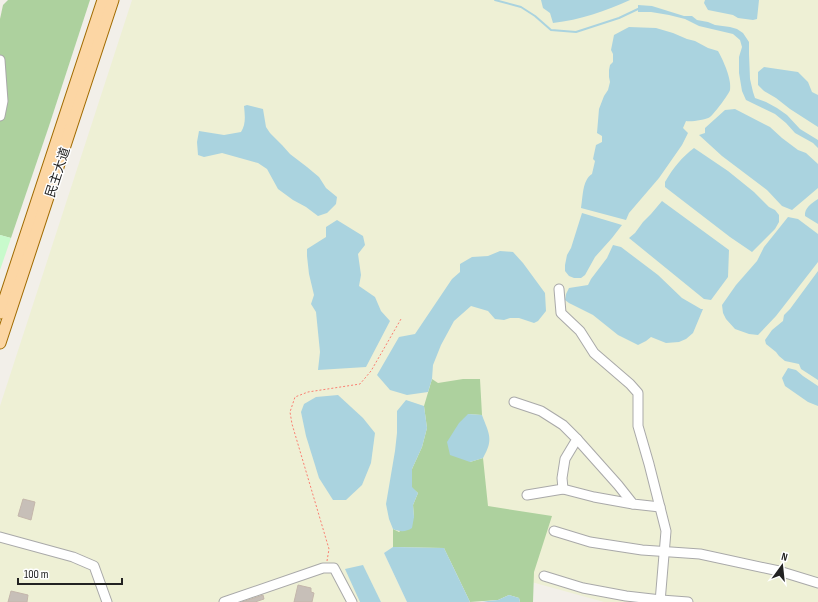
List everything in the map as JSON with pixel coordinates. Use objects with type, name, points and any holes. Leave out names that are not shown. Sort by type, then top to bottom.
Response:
[{"type":"main road","name":"民主大道","points":[[0,313],[103,0]]},
{"type":"main road","name":"民主大道","points":[[0,343],[114,0]]},
{"type":"street","points":[[0,60],[3,101],[0,116]]},
{"type":"street","points":[[559,289],[561,313],[580,331],[594,353],[630,384],[638,393],[638,426],[666,531],[661,601]]},
{"type":"street","points":[[514,402],[541,412],[563,425],[618,485],[632,504]]},
{"type":"street","points":[[563,489],[562,478],[565,459],[577,439]]},
{"type":"street","points":[[527,495],[563,489],[594,497],[632,504],[660,507]]},
{"type":"street","points":[[554,531],[590,542],[642,550],[700,554],[779,571],[818,583]]},
{"type":"street","points":[[0,537],[73,557],[94,566],[107,602]]},
{"type":"street","points":[[224,602],[322,568],[334,568],[352,602]]},
{"type":"street","points":[[544,576],[583,588],[626,596],[661,601],[688,602]]},
{"type":"path","points":[[322,568],[326,562],[329,549],[292,424],[290,412],[295,397],[308,392],[360,384],[371,371],[401,319]]},
{"type":"green space","points":[[8,0],[90,0],[11,238],[0,235],[0,19],[3,5]]},
{"type":"green space","points":[[132,0],[818,0],[818,602],[604,602],[393,544],[393,547],[384,553],[407,602],[0,602],[0,406]]},
{"type":"green space","points":[[0,235],[11,238],[0,270]]},
{"type":"green space","points":[[432,379],[438,383],[463,379],[480,379],[482,415],[468,414],[470,462],[483,458],[488,506],[552,516],[534,572],[533,602],[520,602],[519,598],[509,595],[498,600],[470,602],[444,548],[393,547],[393,529],[399,532],[414,517],[413,505],[418,493],[412,488],[412,469],[422,447],[427,428],[424,406]]},
{"type":"water","points":[[541,0],[630,0],[612,8],[573,20],[553,23],[550,13],[543,8]]},
{"type":"water","points":[[705,0],[759,0],[757,19],[753,20],[738,18],[733,15],[708,10],[704,3]]},
{"type":"water","points":[[638,5],[652,6],[684,16],[692,16],[697,20],[730,27],[743,33],[749,42],[750,79],[755,98],[766,102],[787,115],[800,129],[818,140],[818,148],[813,143],[795,133],[775,114],[746,100],[742,91],[739,73],[739,57],[742,47],[740,40],[733,34],[699,26],[685,19],[669,15],[651,12],[638,12]]},
{"type":"water","points":[[629,27],[656,28],[695,41],[708,48],[718,51],[727,70],[730,81],[730,90],[710,117],[686,121],[683,128],[688,133],[682,145],[659,178],[629,213],[626,220],[581,208],[586,180],[592,174],[596,145],[602,142],[602,136],[597,133],[599,109],[610,82],[609,70],[610,65],[613,62],[613,54],[611,50],[614,35]]},
{"type":"water","points":[[764,67],[798,72],[808,82],[812,92],[818,95],[818,127],[764,91],[758,85],[758,72]]},
{"type":"water","points":[[247,105],[263,109],[266,127],[270,133],[290,154],[319,177],[326,188],[337,197],[336,204],[327,213],[318,216],[293,200],[278,189],[267,169],[258,163],[222,153],[204,157],[198,155],[197,142],[199,131],[224,135],[241,132],[245,117],[244,106]]},
{"type":"water","points":[[735,109],[770,127],[798,150],[806,153],[818,164],[818,188],[792,210],[782,206],[767,190],[722,156],[699,135],[705,133],[705,128],[725,110]]},
{"type":"water","points":[[694,148],[728,171],[779,215],[779,222],[775,229],[752,252],[665,187],[665,182],[675,167]]},
{"type":"water","points":[[818,199],[818,224],[805,216],[805,213],[807,208]]},
{"type":"water","points":[[662,201],[729,250],[728,277],[711,300],[704,299],[629,238]]},
{"type":"water","points":[[582,213],[622,225],[595,257],[585,275],[581,278],[574,278],[569,276],[565,271],[565,265],[567,255],[571,248]]},
{"type":"water","points":[[788,217],[798,219],[818,234],[818,262],[776,316],[758,335],[749,334],[735,329],[726,319],[723,313],[722,305],[736,285],[757,261],[764,247]]},
{"type":"water","points":[[337,220],[363,236],[365,245],[358,254],[361,275],[359,286],[375,297],[381,311],[390,321],[366,367],[318,370],[320,352],[316,312],[311,304],[314,295],[309,274],[307,249],[326,237],[326,227]]},
{"type":"water","points":[[613,245],[621,247],[658,275],[682,298],[703,309],[693,333],[686,339],[679,342],[666,343],[651,337],[638,345],[618,335],[593,315],[565,300],[569,288],[588,285],[607,258]]},
{"type":"water","points":[[500,251],[513,252],[523,263],[545,293],[546,311],[538,321],[534,323],[519,318],[504,320],[495,319],[488,311],[471,306],[454,321],[441,345],[433,365],[432,379],[428,392],[407,395],[390,390],[377,375],[399,337],[415,334],[452,279],[460,272],[460,264],[472,257],[488,256]]},
{"type":"water","points":[[818,271],[818,380],[801,369],[799,364],[785,361],[766,344],[765,340],[772,330],[783,321],[784,315]]},
{"type":"water","points":[[788,368],[796,370],[818,386],[818,406],[808,402],[785,386],[782,378]]},
{"type":"water","points":[[338,395],[363,418],[375,433],[371,463],[362,485],[346,500],[333,500],[319,478],[306,436],[301,412],[304,404],[316,397]]},
{"type":"water","points":[[406,400],[424,406],[427,428],[422,447],[412,469],[412,487],[418,493],[413,505],[414,517],[412,528],[401,531],[393,529],[386,504],[395,451],[397,411]]},
{"type":"water","points":[[468,414],[482,415],[489,436],[488,446],[483,458],[470,462],[450,455],[447,442],[459,423]]},
{"type":"water","points":[[393,547],[444,548],[470,602],[407,602],[384,553]]},
{"type":"water","points":[[363,565],[381,602],[360,602],[345,569]]},
{"type":"water","points":[[509,595],[519,598],[520,602],[482,602],[498,600]]},
{"type":"building","points":[[23,499],[35,502],[31,520],[18,516]]},
{"type":"building","points":[[298,585],[311,588],[311,592],[314,593],[312,602],[294,602]]},
{"type":"building","points":[[11,591],[28,595],[27,602],[8,602]]},
{"type":"building","points":[[263,595],[264,599],[255,602],[242,602]]},
{"type":"waterway","points":[[495,0],[521,7],[535,16],[551,30],[576,32],[619,18],[638,9]]}]
